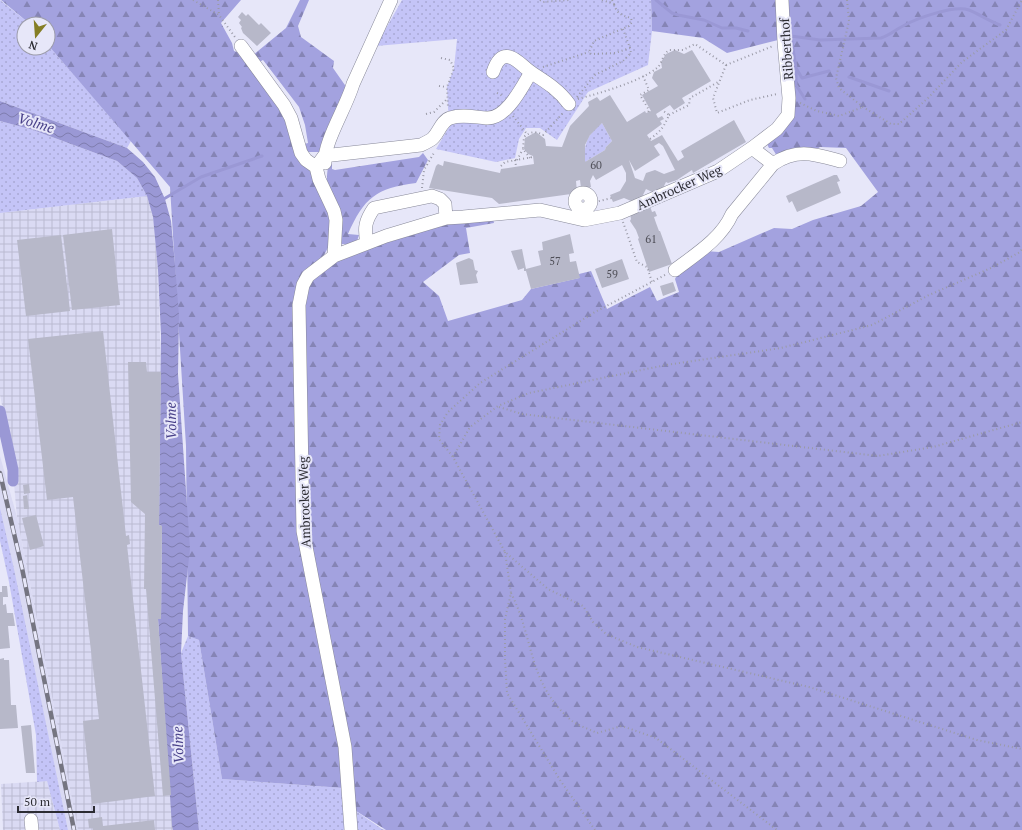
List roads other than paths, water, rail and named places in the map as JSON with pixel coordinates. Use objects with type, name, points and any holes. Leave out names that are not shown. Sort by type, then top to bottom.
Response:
[{"type":"lane","points":[[316,167],[324,156],[350,96],[353,84],[391,0]]},
{"type":"lane","name":"Ribberthof","points":[[752,148],[777,129],[788,115],[789,98],[782,0]]},
{"type":"lane","points":[[242,46],[284,105],[291,118],[301,153],[306,160],[316,167],[334,211],[336,220],[334,256]]},
{"type":"lane","points":[[493,72],[497,62],[505,57],[510,57],[520,61],[530,72],[563,96],[569,104]]},
{"type":"lane","points":[[324,156],[422,145],[432,139],[446,120],[450,118],[462,116],[497,117],[507,108],[530,72]]},
{"type":"lane","points":[[752,148],[773,164]]},
{"type":"lane","name":"Ambrocker Weg","points":[[351,830],[345,747],[303,532],[299,305],[303,285],[308,276],[334,256],[367,243],[446,218],[540,210],[579,204],[584,220],[620,213],[718,171],[752,148]]},
{"type":"lane","points":[[675,270],[711,242],[727,224],[732,214],[773,164],[784,157],[795,154],[815,154],[840,161]]},
{"type":"lane","points":[[323,186],[325,166],[324,156]]},
{"type":"lane","points":[[367,243],[364,228],[368,217],[374,208],[432,196],[440,199],[445,204],[446,218]]},
{"type":"water","name":"Volme","points":[[0,101],[127,148],[143,162],[155,177],[165,199],[171,221],[179,316],[178,374],[190,549],[183,611],[181,653],[199,830],[173,830],[172,826],[158,619],[161,618],[162,526],[159,525],[161,335],[158,270],[153,217],[147,196],[137,178],[117,161],[33,130],[0,121]]},
{"type":"waterway","points":[[656,0],[672,13],[704,20],[722,28],[736,28],[748,31]]},
{"type":"waterway","points":[[829,71],[802,78],[796,68],[791,36],[820,40],[881,38],[917,19],[954,9],[969,10],[1000,25]]},
{"type":"waterway","points":[[796,72],[796,85],[805,99]]},
{"type":"waterway","points":[[849,77],[889,91]]},
{"type":"waterway","points":[[162,200],[201,177],[262,156]]},
{"type":"waterway","points":[[0,411],[13,470],[13,481]]},
{"type":"railway","points":[[0,473],[22,568],[74,830]]}]
